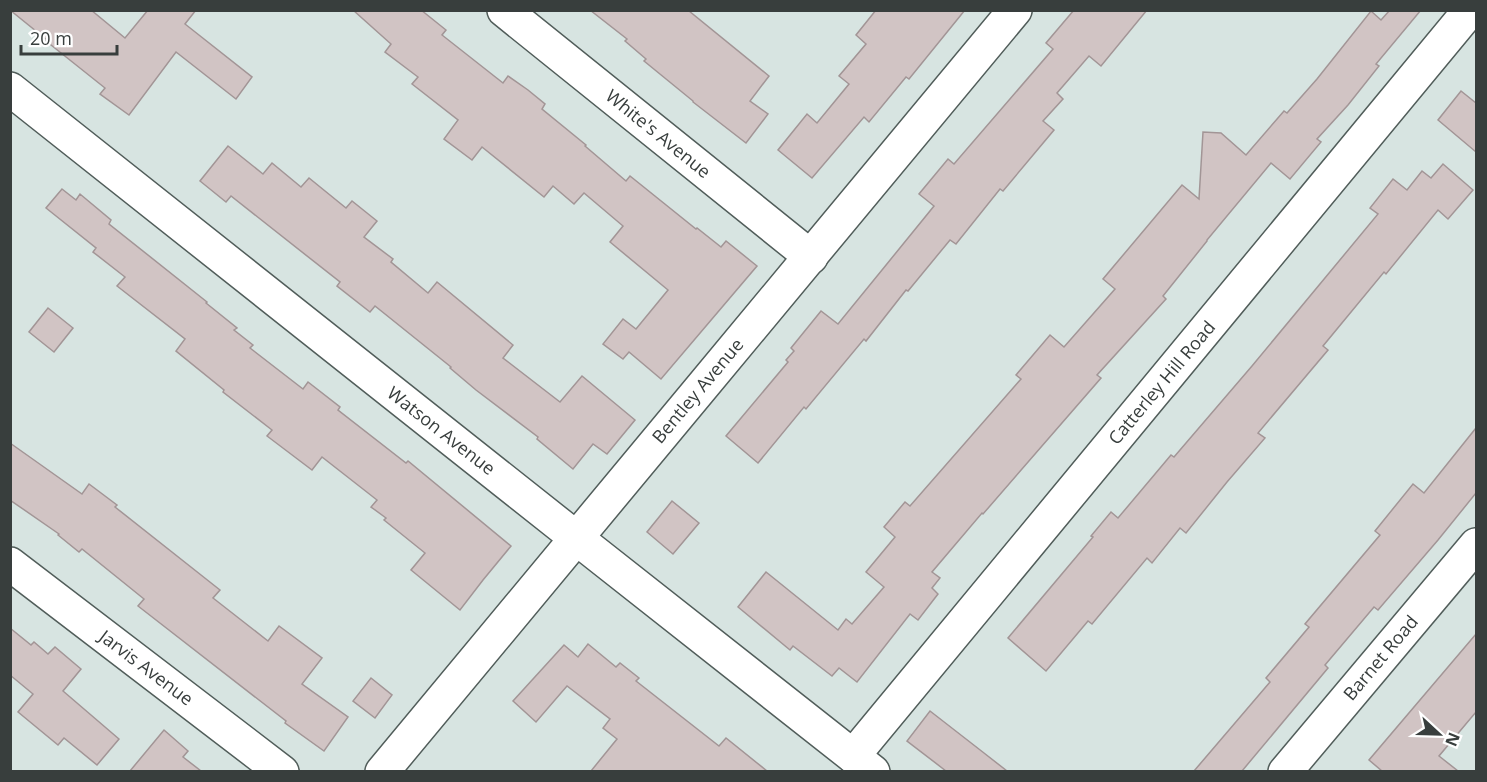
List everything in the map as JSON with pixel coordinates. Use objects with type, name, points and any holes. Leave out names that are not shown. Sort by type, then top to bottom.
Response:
[{"type":"street","name":"White's Avenue","points":[[504,10],[811,257]]},
{"type":"street","name":"Bentley Avenue","points":[[382,771],[1015,10]]},
{"type":"street","name":"Catterley Hill Road","points":[[863,764],[1470,10]]},
{"type":"street","name":"Watson Avenue","points":[[10,89],[863,764]]},
{"type":"street","name":"Barnet Road","points":[[1285,771],[1476,545]]},
{"type":"street","name":"Jarvis Avenue","points":[[10,564],[282,771]]},
{"type":"building","points":[[10,10],[91,10],[125,38],[148,10],[196,10],[185,24],[252,77],[236,99],[176,52],[129,115],[100,94],[105,88]]},
{"type":"building","points":[[353,10],[421,10],[446,30],[442,35],[503,83],[508,76],[545,104],[542,109],[626,181],[630,176],[721,247],[726,241],[757,266],[661,379],[629,352],[623,359],[603,344],[623,319],[636,329],[668,290],[610,242],[623,226],[584,193],[574,204],[553,186],[544,197],[482,147],[472,160],[444,139],[458,120],[412,84],[418,77],[385,52],[391,44]]},
{"type":"building","points":[[590,10],[689,11],[769,76],[750,101],[768,114],[746,143],[644,61],[646,59],[625,41],[627,39]]},
{"type":"building","points":[[876,10],[965,10],[909,79],[906,77],[869,122],[864,117],[812,178],[778,150],[807,114],[817,123],[849,84],[839,76],[866,44],[856,35]]},
{"type":"building","points":[[1074,10],[1147,10],[1101,66],[1089,56],[1057,93],[1063,99],[1043,121],[1054,130],[1003,191],[1000,189],[956,244],[950,240],[908,291],[906,290],[866,341],[864,339],[758,463],[726,436],[788,362],[786,360],[794,351],[791,348],[821,311],[838,324],[934,206],[919,194],[948,159],[954,164],[1053,49],[1046,43]]},
{"type":"building","points":[[1390,10],[1421,10],[1376,64],[1379,66],[1348,105],[1317,139],[1321,142],[1290,179],[1271,163],[1163,296],[1166,299],[1097,375],[1101,378],[932,572],[940,578],[932,588],[938,594],[918,620],[910,614],[857,682],[839,668],[832,676],[793,646],[790,650],[738,607],[766,572],[838,630],[846,619],[852,624],[884,587],[866,572],[895,537],[884,527],[905,502],[910,506],[1021,379],[1016,375],[1050,335],[1064,347],[1115,289],[1103,279],[1182,185],[1199,199],[1203,132],[1221,133],[1246,155],[1284,111],[1287,113],[1317,79],[1371,11],[1381,20]]},
{"type":"building","points":[[1461,91],[1476,103],[1476,152],[1438,120]]},
{"type":"building","points":[[228,146],[263,174],[272,163],[301,187],[309,178],[346,208],[352,201],[377,221],[364,237],[393,259],[391,262],[428,293],[437,282],[513,345],[503,358],[560,402],[582,376],[635,420],[607,454],[593,444],[573,469],[537,439],[538,437],[476,390],[375,306],[370,312],[337,286],[340,282],[231,196],[226,202],[200,181]]},
{"type":"building","points":[[1443,164],[1473,190],[1448,219],[1438,210],[1386,274],[1384,272],[1323,346],[1328,350],[1258,433],[1265,438],[1186,533],[1180,528],[1152,563],[1147,558],[1092,624],[1088,621],[1046,671],[1008,638],[1093,537],[1091,536],[1111,512],[1118,518],[1171,455],[1174,457],[1252,366],[1378,214],[1370,208],[1393,179],[1407,190],[1422,171],[1431,178]]},
{"type":"building","points":[[62,189],[76,200],[80,194],[111,220],[109,224],[237,328],[234,330],[253,345],[250,348],[303,389],[308,382],[340,407],[338,410],[406,463],[408,461],[511,546],[460,610],[411,570],[425,553],[371,507],[377,500],[322,457],[312,470],[267,436],[272,430],[176,351],[185,339],[117,286],[125,277],[93,252],[96,248],[46,208]]},
{"type":"building","points":[[48,308],[73,328],[54,352],[29,332]]},
{"type":"building","points":[[1476,428],[1476,493],[1438,540],[1378,610],[1374,607],[1325,665],[1328,668],[1242,771],[1194,771],[1270,682],[1266,678],[1309,627],[1305,624],[1380,535],[1375,531],[1413,484],[1424,493]]},
{"type":"building","points":[[10,443],[82,494],[89,484],[117,505],[115,507],[220,590],[213,598],[268,641],[279,626],[322,658],[302,684],[348,717],[324,751],[285,723],[286,721],[138,606],[144,599],[82,549],[79,552],[59,534],[10,500]]},
{"type":"building","points":[[672,501],[699,523],[673,554],[647,532]]},
{"type":"building","points":[[10,628],[31,645],[34,642],[48,654],[55,647],[81,669],[63,691],[119,739],[97,765],[64,738],[58,745],[18,712],[33,694],[10,675]]},
{"type":"building","points":[[1476,634],[1476,712],[1439,756],[1458,771],[1382,771],[1369,760]]},
{"type":"building","points":[[588,644],[616,667],[620,663],[639,678],[636,681],[719,746],[726,738],[767,771],[591,771],[617,739],[603,728],[610,719],[567,686],[536,722],[513,701],[564,645],[578,657]]},
{"type":"building","points":[[371,678],[392,695],[375,718],[353,701]]},
{"type":"building","points":[[930,711],[1007,771],[946,771],[907,741]]},
{"type":"building","points":[[164,730],[188,751],[183,757],[201,771],[130,771]]}]
